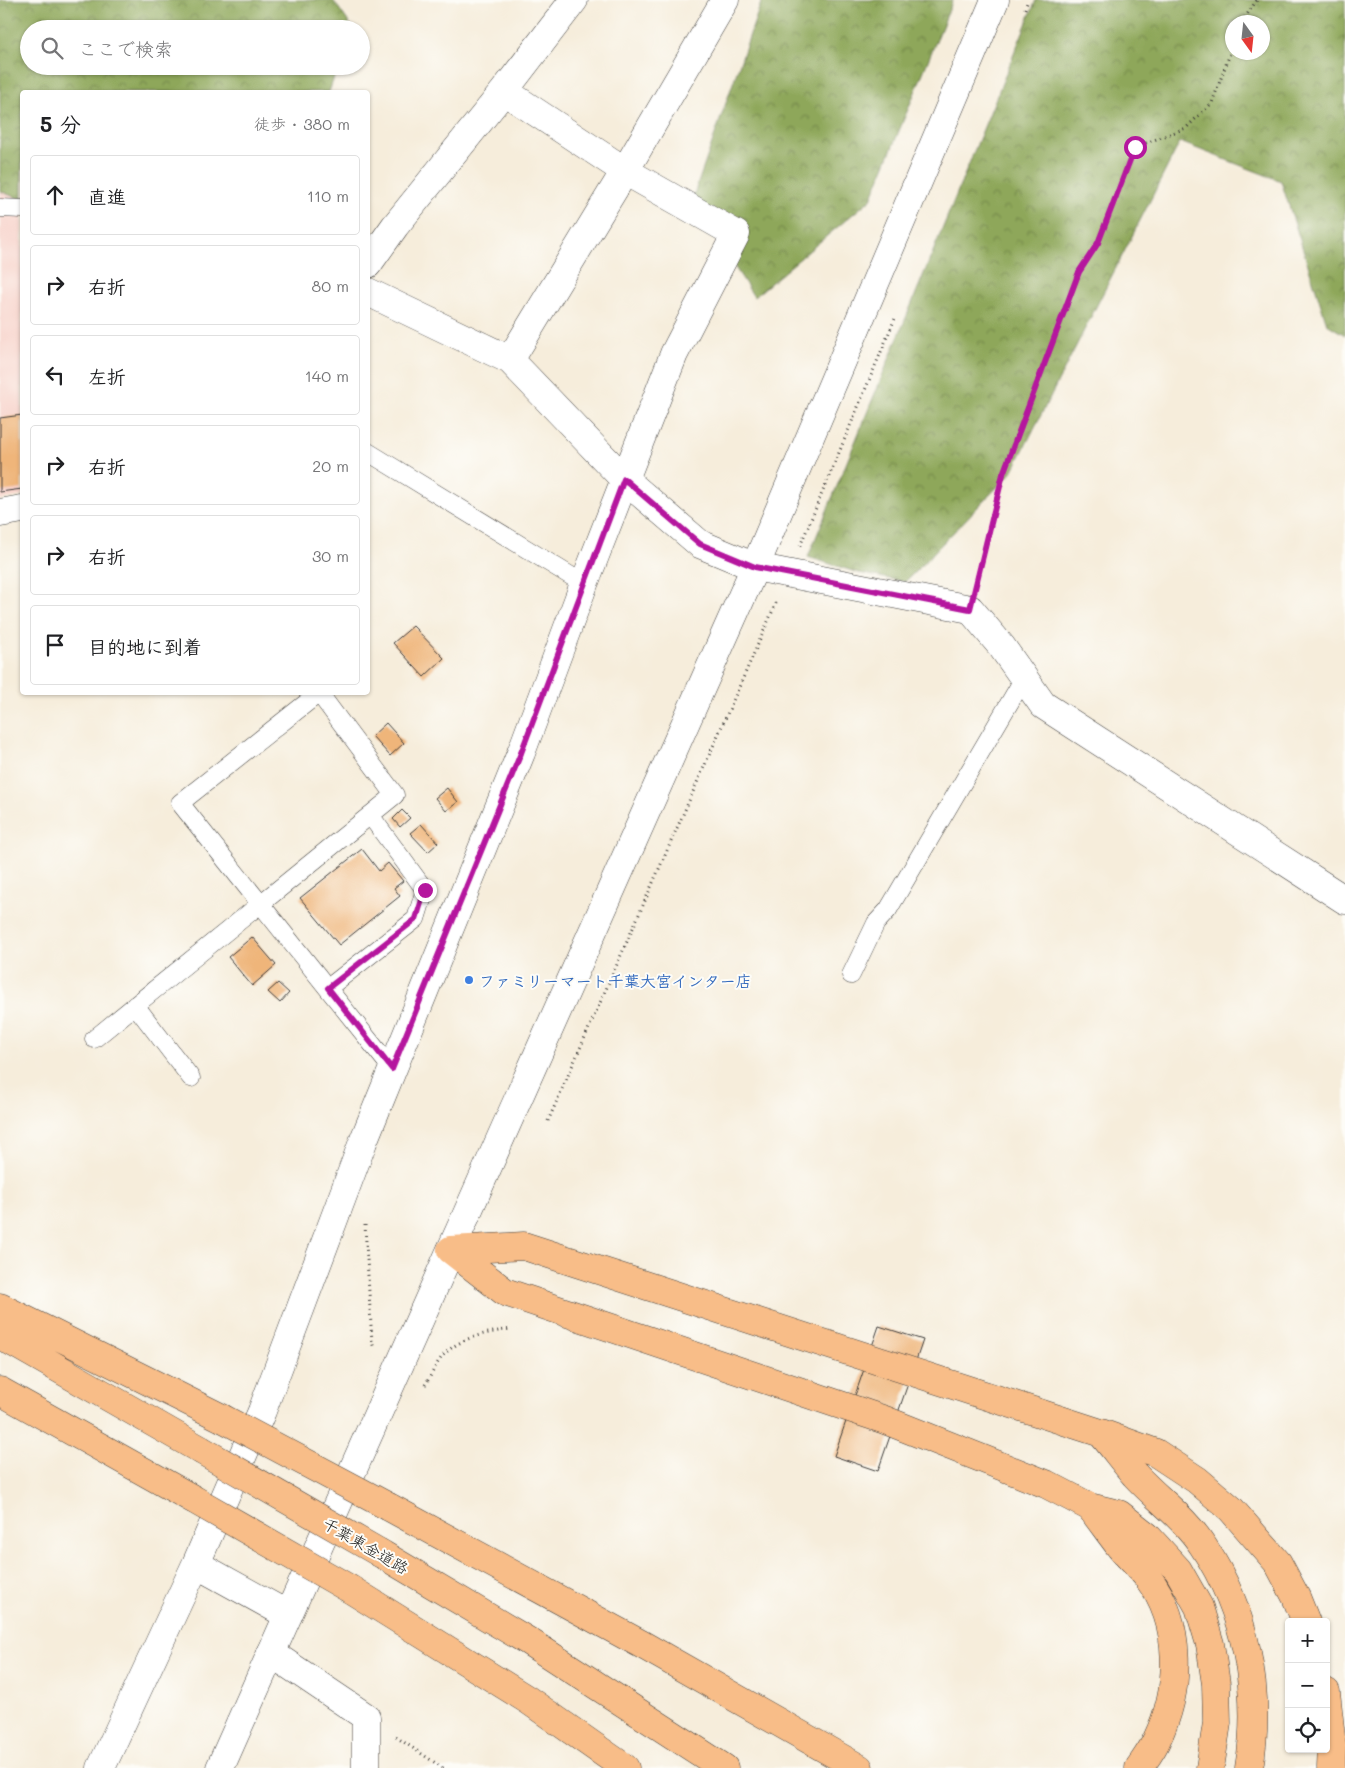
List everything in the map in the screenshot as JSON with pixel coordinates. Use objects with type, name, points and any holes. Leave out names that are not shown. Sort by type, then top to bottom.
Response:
[{"type":"highway","points":[[451,1250],[524,1246],[1102,1433],[1156,1453],[1197,1480],[1231,1509],[1278,1563],[1296,1597],[1304,1618]]},
{"type":"highway","points":[[451,1250],[505,1292],[885,1420],[1046,1484],[1090,1507],[1119,1514],[1147,1536],[1178,1570],[1199,1606],[1210,1644],[1216,1684],[1217,1723],[1210,1768]]},
{"type":"highway","points":[[0,1307],[222,1418],[389,1507],[642,1644],[859,1768]]},
{"type":"highway","name":"千葉東金道路","points":[[0,1335],[380,1553],[528,1641],[724,1768]]},
{"type":"highway","points":[[0,1390],[350,1589],[528,1700],[624,1768]]},
{"type":"highway","points":[[1102,1433],[1136,1475],[1178,1515],[1203,1546],[1222,1581],[1238,1619],[1249,1658],[1254,1704],[1253,1745],[1249,1768]]},
{"type":"highway","points":[[1090,1507],[1119,1546],[1149,1579],[1165,1610],[1175,1647],[1175,1679],[1168,1714],[1157,1740],[1139,1768]]},
{"type":"highway","points":[[1328,1708],[1332,1746],[1331,1768]]},
{"type":"street","points":[[370,261],[395,226],[504,91],[574,0]]},
{"type":"street","points":[[510,360],[625,171],[725,0]]},
{"type":"street","points":[[220,1768],[755,567],[995,0]]},
{"type":"street","points":[[101,1768],[196,1564],[262,1411],[363,1142],[521,753],[624,479],[674,354],[736,234],[625,171],[504,91]]},
{"type":"street","points":[[370,293],[510,360],[624,479],[700,544],[755,567],[970,609],[1002,647],[1043,705],[1345,900]]},
{"type":"street","points":[[0,513],[20,509]]},
{"type":"street","points":[[196,1564],[288,1615]]},
{"type":"street","points":[[271,1653],[366,1717],[366,1768]]},
{"type":"lane","points":[[0,208],[20,209]]},
{"type":"lane","points":[[370,453],[584,584]]},
{"type":"lane","points":[[851,974],[876,924],[888,910],[1024,678]]},
{"type":"lane","points":[[316,695],[180,803],[392,1069]]},
{"type":"lane","points":[[94,1038],[396,794],[321,695]]},
{"type":"lane","points":[[328,988],[416,919],[425,890],[370,815]]},
{"type":"lane","points":[[135,1005],[191,1078]]},
{"type":"path","points":[[1247,15],[1257,0]]},
{"type":"path","points":[[970,609],[1003,474],[1079,272],[1098,243],[1135,147],[1186,128],[1212,103],[1228,60]]},
{"type":"path","points":[[548,1121],[777,600]]},
{"type":"path","points":[[365,1216],[372,1342],[389,1391]]},
{"type":"path","points":[[366,1717],[443,1768]]},
{"type":"shaded area","points":[[0,179],[20,180],[20,496],[0,500]]},
{"type":"green space","points":[[0,0],[333,0],[347,20],[20,20],[20,75],[335,75],[330,90],[20,90],[20,199],[0,191]]},
{"type":"green space","points":[[762,0],[953,0],[871,199],[754,297],[692,200]]},
{"type":"green space","points":[[1036,0],[1345,0],[1345,335],[1327,324],[1281,181],[1180,142],[1012,472],[905,582],[859,573],[808,557]]},
{"type":"building","points":[[20,415],[20,489],[0,492],[0,418]]},
{"type":"building","points":[[413,626],[444,658],[424,677],[393,643]]},
{"type":"building","points":[[386,723],[404,743],[390,756],[372,736]]},
{"type":"building","points":[[447,788],[458,802],[446,811],[435,798]]},
{"type":"building","points":[[402,810],[410,818],[400,827],[393,819]]},
{"type":"building","points":[[421,824],[438,843],[428,852],[410,833]]},
{"type":"building","points":[[362,849],[379,871],[388,863],[403,881],[394,888],[400,896],[339,945],[300,898]]},
{"type":"building","points":[[252,937],[276,965],[252,986],[228,957]]},
{"type":"building","points":[[278,983],[289,993],[280,1003],[268,992]]},
{"type":"building","points":[[879,1326],[923,1340],[878,1471],[834,1456]]},
{"type":"place","name":"ファミリーマート千葉大宮インター店","points":[[469,980]]},
{"type":"route","points":[[425,890],[416,919],[328,988],[392,1069],[521,753],[624,479],[700,544],[755,567],[970,609],[1003,474],[1079,272],[1098,243],[1135,147]]}]
